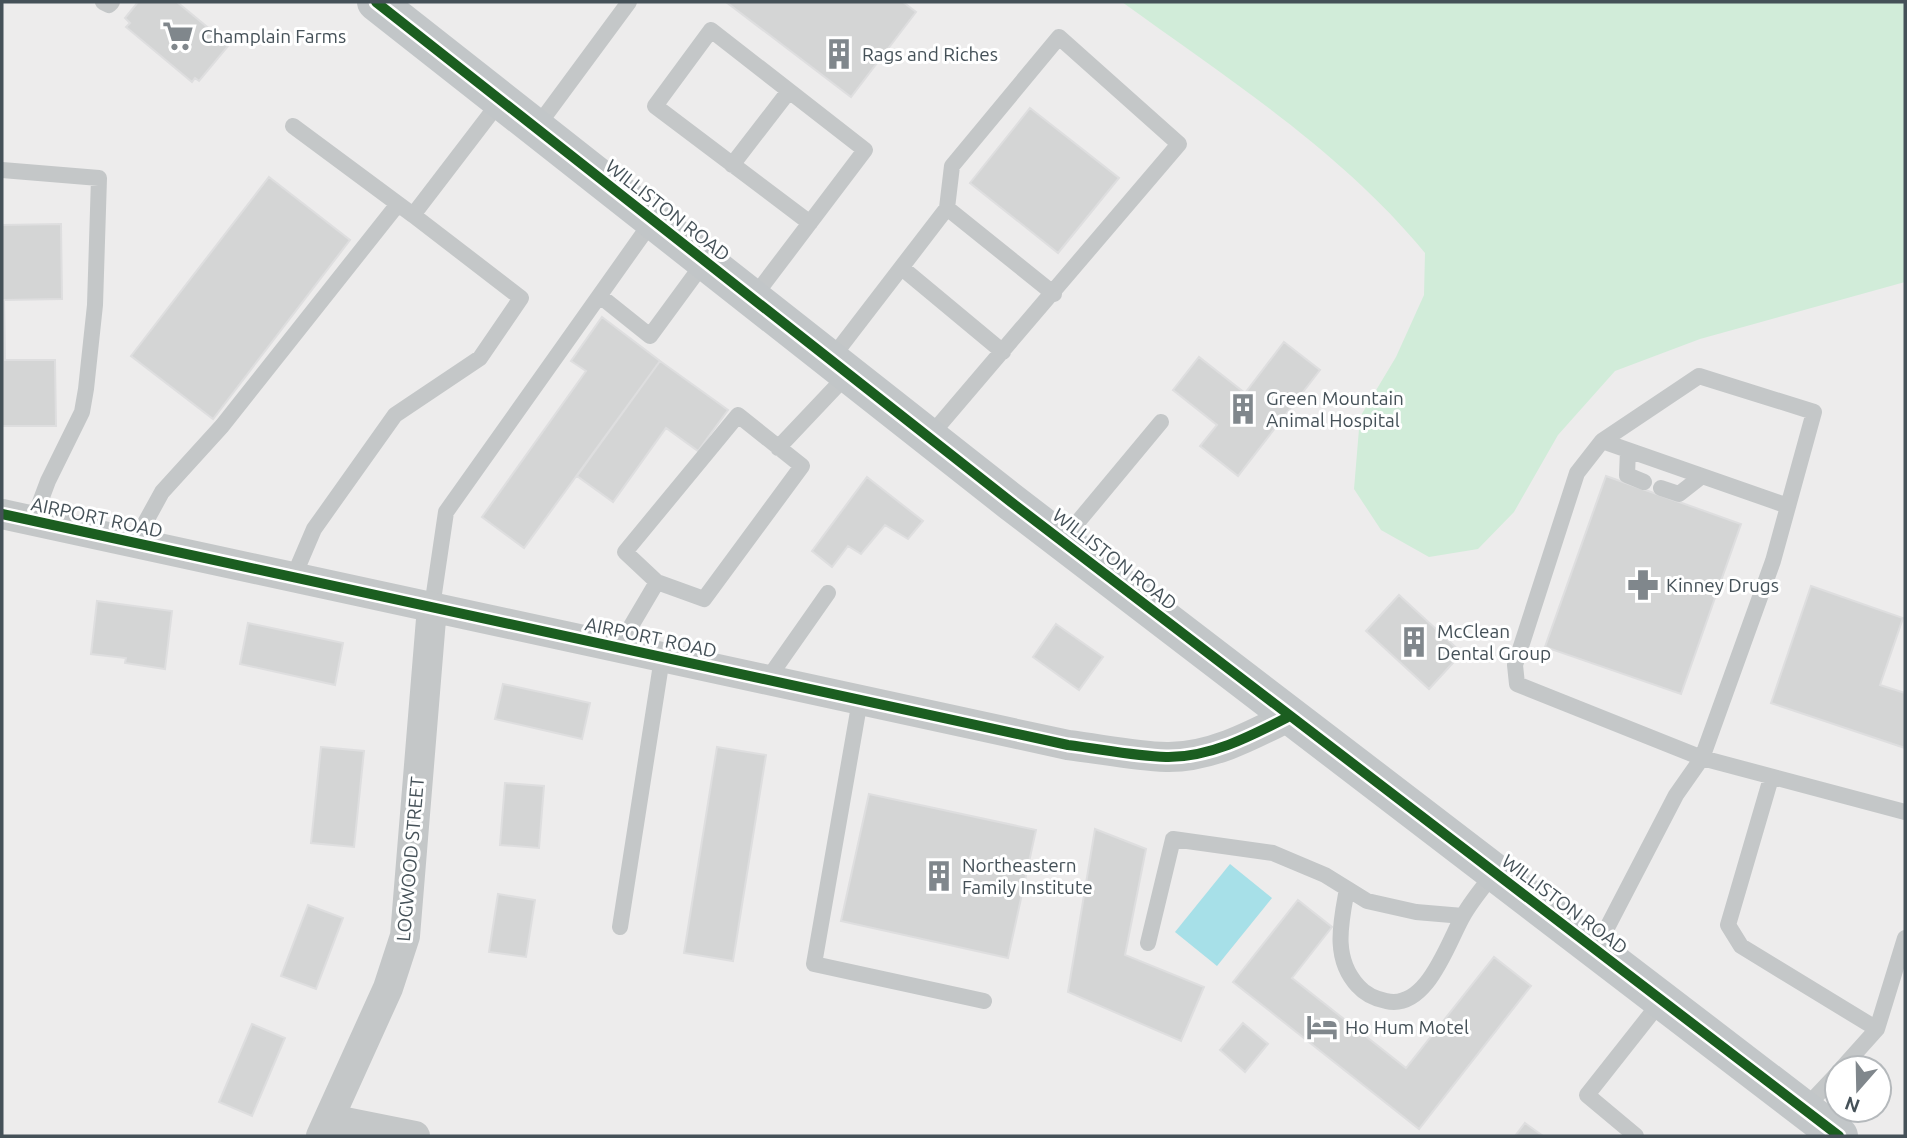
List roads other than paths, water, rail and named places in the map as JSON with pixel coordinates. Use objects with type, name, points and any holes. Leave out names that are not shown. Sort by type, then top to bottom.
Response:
[{"type":"main road","name":"WILLISTON ROAD","points":[[376,2],[1062,541],[1839,1136]]},
{"type":"street","name":"AIRPORT ROAD","points":[[2,514],[1068,745],[1168,757],[1208,751],[1243,739],[1290,716]]},
{"type":"street","name":"LOGWOOD STREET","points":[[325,1128],[388,988],[405,936],[432,607]]},
{"type":"street","points":[[325,1128],[415,1136]]},
{"type":"lane","points":[[103,2],[109,5],[112,2]]},
{"type":"lane","points":[[536,128],[629,2]]},
{"type":"lane","points":[[752,298],[810,223],[865,150],[711,30],[655,106],[810,223]]},
{"type":"lane","points":[[778,448],[839,367],[902,268],[947,208],[952,166],[1059,37],[1179,144],[1054,294],[929,437]]},
{"type":"lane","points":[[732,165],[789,90]]},
{"type":"lane","points":[[413,215],[501,100]]},
{"type":"lane","points":[[293,126],[521,299],[480,358],[395,415],[314,529],[293,578]]},
{"type":"lane","points":[[2,170],[99,178],[95,305],[82,412],[48,481],[33,521]]},
{"type":"lane","points":[[134,543],[162,492],[222,426],[398,204]]},
{"type":"lane","points":[[947,208],[1054,294]]},
{"type":"lane","points":[[432,607],[446,512],[653,220]]},
{"type":"lane","points":[[600,296],[650,336],[705,261]]},
{"type":"lane","points":[[902,268],[1003,352]]},
{"type":"lane","points":[[1596,949],[1676,794],[1702,758],[1773,561],[1814,412],[1699,376],[1602,440],[1577,473],[1515,665],[1517,684],[1702,758],[1905,812]]},
{"type":"lane","points":[[738,415],[802,466],[704,599],[657,582],[625,552],[738,415]]},
{"type":"lane","points":[[1062,541],[1161,422]]},
{"type":"lane","points":[[1602,440],[1788,506]]},
{"type":"lane","points":[[1628,450],[1627,475],[1644,482]]},
{"type":"lane","points":[[1661,488],[1679,495],[1702,476]]},
{"type":"lane","points":[[618,648],[657,582]]},
{"type":"lane","points":[[767,680],[828,593]]},
{"type":"lane","points":[[620,927],[662,657]]},
{"type":"lane","points":[[860,700],[814,964],[984,1001]]},
{"type":"lane","points":[[1771,778],[1728,925],[1741,946],[1877,1029]]},
{"type":"lane","points":[[1148,943],[1173,839],[1273,853],[1379,904],[1416,912],[1463,916]]},
{"type":"lane","points":[[1348,889],[1339,950],[1359,987],[1394,1003],[1408,998],[1428,982],[1463,916],[1495,872]]},
{"type":"lane","points":[[1855,1054],[1877,1029],[1905,939]]},
{"type":"lane","points":[[1636,1136],[1587,1095],[1662,1000]]},
{"type":"lane","points":[[1804,1110],[1823,1089]]},
{"type":"water","points":[[1230,864],[1272,898],[1217,966],[1175,932]]},
{"type":"place","name":"Champlain Farms","points":[[178,36]]},
{"type":"place","name":"Rags and Riches","points":[[839,54]]},
{"type":"place","name":"Green Mountain Animal Hospital","points":[[1243,409]]},
{"type":"place","name":"Kinney Drugs","points":[[1643,585]]},
{"type":"place","name":"McClean Dental Group","points":[[1414,642]]},
{"type":"place","name":"Northeastern Family Institute","points":[[939,876]]},
{"type":"place","name":"Ho Hum Motel","points":[[1322,1027]]}]
